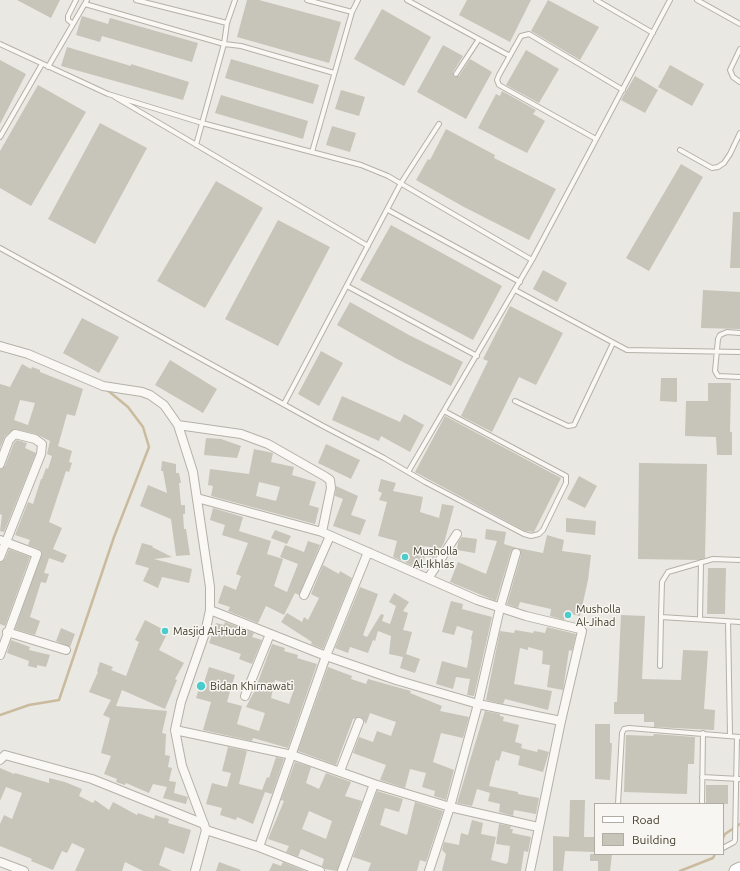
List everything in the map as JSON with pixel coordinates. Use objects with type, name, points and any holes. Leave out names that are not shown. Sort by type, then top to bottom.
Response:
[{"type":"main road","points":[[736,871],[740,869]]},
{"type":"street","points":[[0,346],[28,354],[103,386],[138,391],[150,395],[164,405],[178,425],[193,472],[209,570],[210,610],[205,633],[181,702],[175,730],[182,766],[205,827],[195,871]]},
{"type":"street","points":[[178,425],[241,434],[268,444],[330,480],[331,488],[326,534],[304,595]]},
{"type":"street","points":[[0,464],[9,440],[15,434],[35,439],[42,444],[41,454],[3,541],[0,557]]},
{"type":"street","points":[[197,498],[326,534],[429,577],[477,600],[526,616],[578,628],[582,631],[538,827],[530,871]]},
{"type":"street","points":[[429,577],[457,534]]},
{"type":"street","points":[[0,655],[2,643],[37,554],[3,541]]},
{"type":"street","points":[[259,846],[326,656],[368,552]]},
{"type":"street","points":[[429,871],[450,807],[478,704],[500,608],[516,553]]},
{"type":"street","points":[[210,610],[326,656],[396,680],[478,704],[561,721]]},
{"type":"street","points":[[7,632],[66,650]]},
{"type":"street","points":[[245,696],[270,634]]},
{"type":"street","points":[[340,771],[359,722]]},
{"type":"street","points":[[175,730],[292,755],[374,784],[450,807],[538,827]]},
{"type":"street","points":[[0,760],[5,755],[92,779],[205,827],[259,846],[320,871]]},
{"type":"street","points":[[342,871],[374,784]]},
{"type":"street","points":[[0,862],[24,871]]},
{"type":"lane","points":[[73,24],[68,20],[68,16],[76,0]]},
{"type":"lane","points":[[136,0],[227,23]]},
{"type":"lane","points":[[196,145],[224,44],[227,23],[235,0]]},
{"type":"lane","points":[[307,0],[352,12]]},
{"type":"lane","points":[[312,152],[352,12],[358,0]]},
{"type":"lane","points":[[407,0],[510,56]]},
{"type":"lane","points":[[596,0],[653,33]]},
{"type":"lane","points":[[408,472],[520,282],[670,0]]},
{"type":"lane","points":[[697,0],[740,24]]},
{"type":"lane","points":[[48,67],[86,2],[224,44],[241,46],[334,73]]},
{"type":"lane","points":[[596,138],[499,86],[499,75],[521,36],[529,34],[623,90]]},
{"type":"lane","points":[[456,74],[479,39]]},
{"type":"lane","points":[[0,44],[108,94],[368,246]]},
{"type":"lane","points":[[740,50],[730,73],[740,82]]},
{"type":"lane","points":[[0,137],[42,64]]},
{"type":"lane","points":[[108,94],[202,123],[361,165],[388,176],[532,260]]},
{"type":"lane","points":[[284,404],[401,184],[439,124]]},
{"type":"lane","points":[[680,150],[712,168],[718,167],[727,158],[740,133]]},
{"type":"lane","points":[[388,210],[520,282]]},
{"type":"lane","points":[[0,248],[408,472],[524,534],[536,536],[543,530],[566,483],[566,476],[444,411]]},
{"type":"lane","points":[[347,286],[477,356]]},
{"type":"lane","points":[[515,290],[627,350],[740,352]]},
{"type":"lane","points":[[740,332],[727,332],[720,335],[718,339],[715,371],[718,376],[740,377]]},
{"type":"lane","points":[[515,401],[568,426],[574,425],[613,343]]},
{"type":"lane","points":[[660,666],[662,582],[666,574],[684,566],[713,559],[740,560]]},
{"type":"lane","points":[[700,618],[701,562]]},
{"type":"lane","points":[[661,617],[700,618],[740,622]]},
{"type":"lane","points":[[728,621],[730,735]]},
{"type":"lane","points":[[618,803],[624,729],[629,728],[730,735],[738,737],[735,840],[724,847]]},
{"type":"lane","points":[[702,803],[703,734]]},
{"type":"lane","points":[[702,776],[738,778]]},
{"type":"building","points":[[17,0],[60,0],[51,18]]},
{"type":"building","points":[[247,0],[259,0],[341,22],[329,63],[237,37]]},
{"type":"building","points":[[467,0],[531,0],[510,42],[459,15]]},
{"type":"building","points":[[548,0],[599,27],[580,60],[531,31]]},
{"type":"building","points":[[382,9],[431,37],[404,86],[354,59]]},
{"type":"building","points":[[82,16],[108,24],[110,18],[198,43],[192,62],[102,36],[100,42],[76,35]]},
{"type":"building","points":[[443,45],[463,56],[453,72],[454,77],[459,76],[470,59],[492,72],[466,119],[417,92]]},
{"type":"building","points":[[67,47],[131,66],[131,64],[189,82],[183,100],[61,66]]},
{"type":"building","points":[[526,50],[559,69],[539,103],[506,85]]},
{"type":"building","points":[[231,59],[319,85],[313,104],[225,78]]},
{"type":"building","points":[[0,60],[26,74],[0,124]]},
{"type":"building","points":[[670,65],[704,84],[692,106],[658,87]]},
{"type":"building","points":[[635,76],[658,90],[645,113],[621,100]]},
{"type":"building","points":[[38,85],[86,112],[31,206],[0,188],[0,151]]},
{"type":"building","points":[[341,90],[365,97],[359,116],[335,109]]},
{"type":"building","points":[[502,91],[536,110],[533,114],[545,121],[527,153],[478,128],[496,94],[500,96]]},
{"type":"building","points":[[221,95],[308,121],[303,139],[215,113]]},
{"type":"building","points":[[100,123],[147,148],[95,244],[48,219]]},
{"type":"building","points":[[332,126],[356,133],[350,152],[326,145]]},
{"type":"building","points":[[446,129],[495,155],[494,158],[556,189],[529,240],[464,207],[416,180],[428,159],[430,160]]},
{"type":"building","points":[[681,164],[703,177],[649,271],[626,258]]},
{"type":"building","points":[[216,181],[263,208],[205,308],[157,281]]},
{"type":"building","points":[[733,212],[740,212],[740,268],[730,268]]},
{"type":"building","points":[[278,220],[330,247],[278,346],[225,319]]},
{"type":"building","points":[[391,225],[502,286],[473,340],[360,280]]},
{"type":"building","points":[[543,270],[567,283],[557,302],[533,289]]},
{"type":"building","points":[[703,290],[740,292],[740,329],[701,328]]},
{"type":"building","points":[[350,302],[409,335],[463,362],[451,386],[397,359],[337,325]]},
{"type":"building","points":[[510,306],[563,333],[536,385],[519,377],[492,432],[461,416],[488,361],[483,359]]},
{"type":"building","points":[[82,318],[119,337],[99,373],[63,353]]},
{"type":"building","points":[[321,351],[343,363],[319,406],[298,394]]},
{"type":"building","points":[[170,360],[217,389],[203,413],[155,385]]},
{"type":"building","points":[[22,364],[31,369],[32,367],[40,370],[40,372],[83,389],[75,416],[67,414],[58,446],[72,451],[69,462],[72,463],[69,472],[66,471],[49,522],[62,528],[53,549],[67,555],[63,563],[49,558],[44,573],[49,574],[46,583],[41,582],[30,617],[40,621],[35,635],[15,629],[42,553],[39,549],[28,545],[30,540],[15,535],[28,502],[33,504],[41,479],[46,468],[48,469],[52,456],[47,454],[50,441],[36,434],[14,429],[5,436],[0,448],[0,384],[10,387]],"holes":[[[20,400],[35,403],[28,425],[14,420]]]},
{"type":"building","points":[[661,378],[677,378],[677,402],[660,401]]},
{"type":"building","points":[[708,383],[731,383],[730,432],[732,432],[732,455],[717,455],[716,437],[685,436],[686,401],[708,401]]},
{"type":"building","points":[[342,396],[400,422],[404,414],[424,425],[410,452],[381,436],[379,441],[332,420]]},
{"type":"building","points":[[445,416],[561,478],[534,532],[525,531],[415,472]]},
{"type":"building","points":[[206,438],[221,439],[241,446],[237,458],[204,455]]},
{"type":"building","points":[[17,440],[27,443],[25,448],[36,453],[4,532],[0,531],[2,515],[0,514],[0,469],[5,466],[14,443]]},
{"type":"building","points":[[326,444],[360,460],[351,479],[318,463]]},
{"type":"building","points":[[254,449],[273,453],[271,462],[294,467],[292,475],[316,482],[309,505],[319,508],[315,524],[211,496],[213,486],[208,485],[210,469],[249,474]],"holes":[[[259,482],[280,487],[276,501],[256,496]]]},
{"type":"building","points":[[162,461],[176,464],[176,473],[179,473],[181,483],[179,483],[181,505],[185,505],[185,514],[183,514],[184,529],[186,529],[190,555],[176,556],[171,519],[140,506],[148,485],[167,493],[163,471],[161,471]]},
{"type":"building","points":[[639,463],[707,464],[705,558],[699,560],[638,559]]},
{"type":"building","points":[[579,476],[597,486],[585,508],[567,499]]},
{"type":"building","points":[[381,479],[396,483],[393,491],[423,497],[420,512],[439,518],[442,504],[454,506],[444,543],[441,548],[420,546],[438,554],[434,558],[425,556],[422,570],[393,557],[397,541],[378,536],[387,502],[379,500],[382,493],[378,491]]},
{"type":"building","points":[[336,486],[358,496],[351,515],[366,520],[360,535],[333,526],[343,499],[335,496]]},
{"type":"building","points":[[213,508],[243,517],[239,531],[271,541],[267,554],[283,559],[274,586],[287,592],[298,564],[280,557],[285,545],[304,552],[308,541],[320,545],[299,595],[295,593],[284,615],[266,606],[258,623],[228,611],[230,607],[218,603],[224,585],[236,590],[241,576],[236,574],[248,543],[222,535],[225,525],[210,520]]},
{"type":"building","points":[[566,518],[596,521],[595,535],[566,532]]},
{"type":"building","points":[[486,529],[506,532],[504,544],[517,548],[511,551],[496,601],[450,582],[458,562],[486,574],[497,541],[485,539]]},
{"type":"building","points":[[275,530],[291,536],[287,544],[271,538]]},
{"type":"building","points":[[547,535],[564,540],[562,551],[591,555],[588,580],[580,616],[566,613],[564,620],[550,616],[551,609],[520,602],[518,608],[507,604],[521,555],[518,548],[543,553]]},
{"type":"building","points":[[462,537],[477,539],[475,553],[457,550],[458,542]]},
{"type":"building","points":[[142,543],[153,546],[152,547],[172,557],[154,559],[192,569],[189,583],[162,577],[158,588],[143,581],[149,568],[135,564]]},
{"type":"building","points":[[9,549],[30,557],[5,626],[0,624],[0,562],[5,559]]},
{"type":"building","points":[[323,565],[339,574],[340,571],[352,578],[323,649],[311,644],[312,642],[281,622],[287,613],[302,622],[304,617],[308,620],[319,598],[311,594]]},
{"type":"building","points":[[708,568],[726,568],[725,614],[707,614]]},
{"type":"building","points":[[360,587],[378,594],[363,635],[367,637],[381,614],[384,615],[382,621],[390,624],[396,606],[389,602],[394,593],[409,602],[403,611],[408,613],[403,630],[412,632],[406,654],[420,659],[415,673],[400,668],[403,657],[389,654],[391,636],[378,631],[375,641],[373,640],[368,653],[350,647],[348,653],[335,648]]},
{"type":"building","points":[[451,601],[463,604],[462,609],[492,617],[474,696],[467,695],[470,679],[456,677],[453,689],[436,684],[442,661],[467,668],[473,631],[457,626],[454,635],[442,632]]},
{"type":"building","points":[[621,615],[645,616],[642,679],[681,680],[683,650],[708,651],[704,709],[715,710],[714,730],[654,727],[654,722],[644,722],[644,714],[614,714],[614,702],[617,702]]},
{"type":"building","points":[[145,620],[168,632],[159,650],[184,663],[175,679],[177,680],[165,709],[122,690],[116,706],[167,711],[162,733],[166,734],[165,755],[170,756],[168,767],[172,768],[169,781],[176,782],[174,793],[188,797],[186,804],[163,798],[167,787],[153,784],[149,793],[126,783],[125,785],[116,782],[117,779],[104,774],[111,756],[101,753],[110,718],[103,715],[111,700],[89,692],[98,672],[100,662],[113,667],[111,670],[126,676],[139,642],[135,640]]},
{"type":"building","points":[[225,622],[254,633],[252,637],[262,640],[252,664],[239,659],[241,654],[209,643],[216,623],[224,625]]},
{"type":"building","points":[[547,627],[576,634],[572,651],[569,650],[563,690],[547,687],[550,665],[542,664],[543,651],[528,647],[528,650],[520,648],[514,684],[552,691],[548,710],[505,699],[503,704],[486,700],[500,631],[514,633],[515,630],[545,633]]},
{"type":"building","points":[[61,628],[75,634],[70,647],[56,641]]},
{"type":"building","points":[[11,640],[30,647],[29,650],[50,655],[46,667],[37,665],[37,668],[28,666],[29,661],[7,653]]},
{"type":"building","points":[[272,644],[285,648],[284,651],[298,655],[297,658],[317,664],[288,748],[253,738],[252,741],[203,730],[211,702],[196,698],[200,685],[203,686],[209,667],[235,675],[227,702],[242,706],[237,724],[259,731],[265,713],[246,707],[255,690]],"holes":[[[275,680],[295,686],[289,704],[271,698]]]},
{"type":"building","points":[[328,667],[352,676],[351,679],[366,684],[368,679],[411,691],[410,693],[442,706],[440,711],[469,717],[463,738],[441,733],[433,762],[454,770],[446,800],[434,796],[435,791],[422,787],[426,773],[410,769],[405,788],[380,780],[386,765],[353,753],[359,737],[373,742],[377,731],[391,736],[396,722],[370,713],[366,724],[361,717],[353,719],[336,765],[298,751]]},
{"type":"building","points":[[485,711],[500,714],[500,716],[504,717],[503,721],[519,725],[515,742],[522,744],[521,748],[537,752],[538,749],[549,752],[543,772],[518,765],[520,756],[502,751],[499,761],[496,760],[489,786],[539,798],[536,814],[514,810],[513,816],[499,812],[500,804],[488,801],[490,793],[477,789],[472,806],[457,803]]},
{"type":"building","points":[[595,724],[610,724],[610,743],[612,743],[610,780],[595,779]]},
{"type":"building","points":[[654,734],[695,737],[694,764],[688,764],[687,794],[624,792],[626,735],[653,736]]},
{"type":"building","points":[[228,747],[247,751],[239,784],[262,790],[267,777],[269,778],[276,757],[284,759],[272,794],[265,792],[253,824],[237,817],[236,820],[220,815],[222,808],[206,804],[212,783],[227,787],[231,773],[222,771]]},
{"type":"building","points":[[295,762],[311,767],[306,783],[319,789],[326,773],[351,782],[345,796],[362,801],[337,871],[325,869],[322,866],[324,859],[301,849],[298,857],[286,852],[289,846],[268,839],[284,801],[281,800]],"holes":[[[309,811],[332,821],[326,839],[302,829]]]},
{"type":"building","points":[[0,768],[14,774],[15,773],[49,783],[49,778],[65,782],[82,789],[79,796],[93,803],[95,800],[109,810],[113,802],[137,815],[138,813],[154,819],[155,815],[169,819],[168,823],[191,830],[184,854],[165,847],[159,865],[172,871],[143,871],[125,862],[122,871],[75,871],[85,849],[72,843],[67,853],[62,851],[53,870],[31,861],[32,859],[0,846],[0,824],[4,815],[12,819],[22,793],[6,787],[0,801]]},
{"type":"building","points":[[706,785],[728,785],[728,804],[706,803]]},
{"type":"building","points":[[377,791],[403,799],[399,812],[385,808],[380,825],[407,835],[415,802],[443,811],[426,862],[420,860],[417,871],[368,871],[371,863],[353,857]]},
{"type":"building","points":[[570,800],[585,800],[584,837],[594,837],[594,852],[565,851],[563,871],[553,871],[553,836],[569,837]]},
{"type":"building","points":[[472,820],[483,823],[481,834],[496,837],[491,860],[506,864],[508,862],[510,846],[496,844],[499,824],[511,826],[510,829],[513,829],[512,833],[531,837],[528,852],[524,851],[521,871],[442,871],[446,854],[442,850],[444,842],[459,845],[461,833],[468,835]]},
{"type":"building","points":[[590,854],[612,855],[610,871],[598,871],[598,861],[590,861]]},
{"type":"building","points":[[219,862],[241,870],[216,871]]},
{"type":"building","points":[[283,862],[305,871],[269,871],[273,863],[281,866]]},
{"type":"waterway","points":[[0,715],[29,705],[59,700],[114,537],[149,447],[143,427],[128,407],[106,389]]},
{"type":"waterway","points":[[724,836],[740,824]]},
{"type":"waterway","points":[[680,871],[713,858],[714,855]]},
{"type":"place","name":"Musholla Al-Ikhlas","points":[[405,557]]},
{"type":"place","name":"Musholla Al-Jihad","points":[[568,615]]},
{"type":"place","name":"Masjid Al-Huda","points":[[165,631]]},
{"type":"place","name":"Bidan Khirnawati","points":[[201,686]]}]
